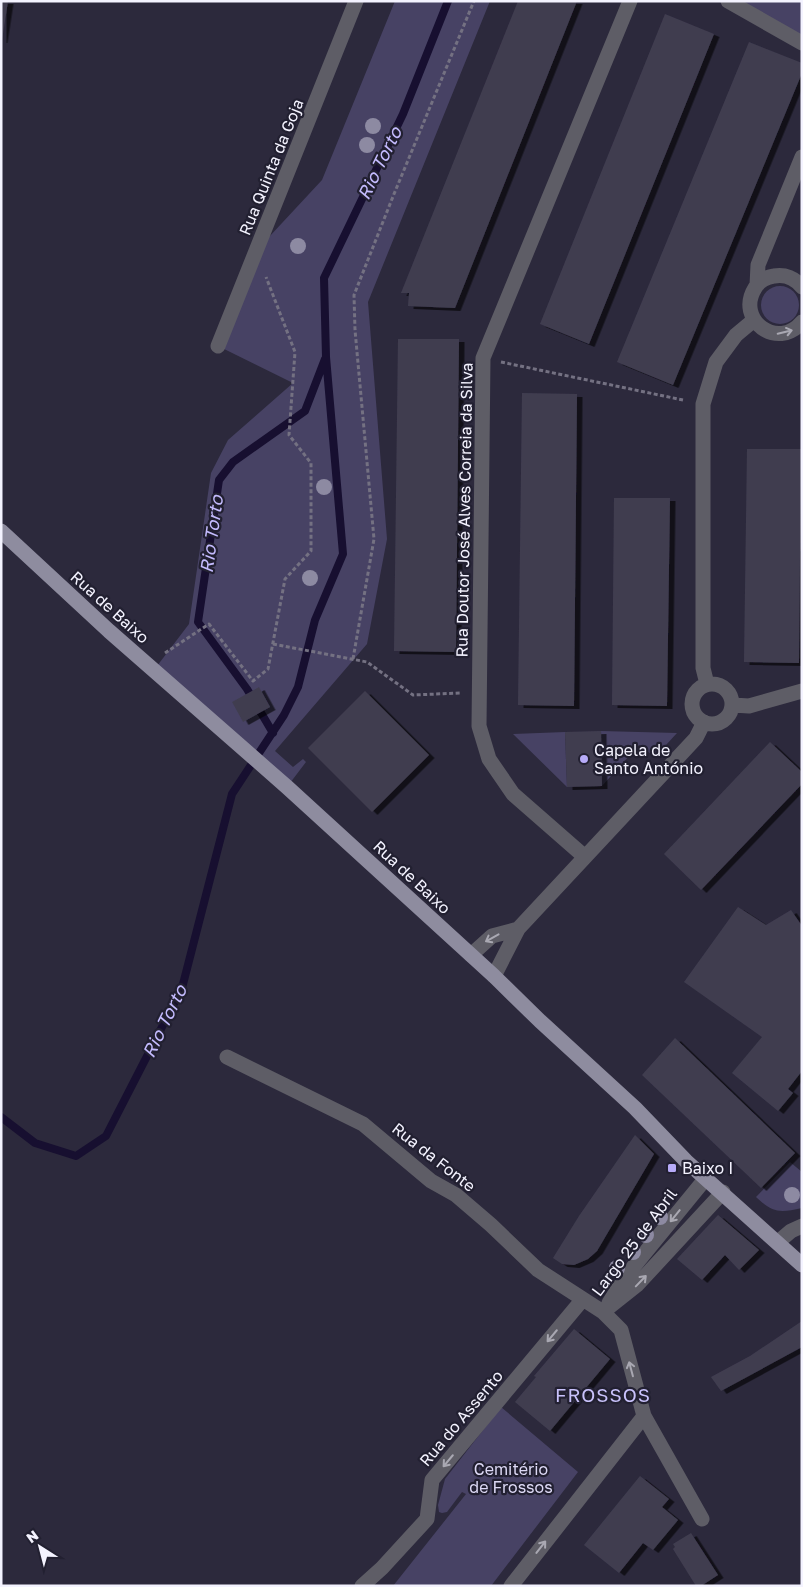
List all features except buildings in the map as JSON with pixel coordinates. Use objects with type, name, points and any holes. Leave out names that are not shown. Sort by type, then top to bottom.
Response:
[{"type":"main road","name":"Rua de Baixo","points":[[1,531],[110,631],[287,787],[494,976],[635,1108],[706,1178],[799,1261]]},
{"type":"street","name":"Rua Quinta da Goja","points":[[218,346],[356,1]]},
{"type":"street","name":"Rua Doutor José Alves Correia da Silva","points":[[585,857],[513,794],[489,759],[479,726],[483,358],[630,1]]},
{"type":"street","points":[[728,1],[802,43]]},
{"type":"street","points":[[757,285],[758,265],[802,157]]},
{"type":"street","points":[[802,287],[791,278],[782,276],[764,279],[752,293],[750,302],[750,312],[754,320],[768,332],[776,334],[785,333],[793,330],[802,322]]},
{"type":"street","points":[[707,684],[703,668],[703,404],[716,362],[736,335],[754,320]]},
{"type":"street","points":[[707,684],[720,685],[726,688],[730,693],[733,705],[728,717],[717,724],[704,722],[695,714],[692,702],[697,690],[707,684]]},
{"type":"street","points":[[733,705],[749,706],[802,691]]},
{"type":"street","points":[[494,976],[518,929],[696,738],[704,722]]},
{"type":"street","points":[[471,955],[492,936],[518,929]]},
{"type":"street","name":"Rua da Fonte","points":[[227,1057],[363,1124],[430,1181],[456,1195],[538,1270],[603,1312],[621,1330],[644,1416],[702,1519]]},
{"type":"street","name":"Largo 25 de Abril","points":[[603,1312],[626,1276],[706,1178]]},
{"type":"street","name":"Largo 25 de Abril","points":[[603,1312],[637,1286],[723,1192]]},
{"type":"street","points":[[778,1242],[802,1226]]},
{"type":"street","name":"Rua do Assento","points":[[362,1586],[382,1568],[427,1519],[432,1480],[583,1299]]},
{"type":"street","points":[[511,1586],[644,1416]]},
{"type":"path","points":[[353,659],[374,539],[355,330],[354,295],[474,1]]},
{"type":"path","points":[[160,657],[209,624],[253,681],[268,669],[285,579],[311,551],[311,463],[289,435],[296,352],[256,251]]},
{"type":"path","points":[[483,358],[703,404]]},
{"type":"path","points":[[273,644],[367,662],[413,695],[479,693]]},
{"type":"green space","points":[[395,1],[490,1],[368,302],[387,539],[367,644],[275,751],[293,767],[303,759],[306,762],[287,787],[154,670],[189,624],[211,473],[228,440],[293,383],[218,346],[256,251],[322,180]]},
{"type":"green space","points":[[728,1],[802,1],[802,43]]},
{"type":"green space","points":[[780,286],[794,291],[799,305],[794,319],[780,324],[766,319],[761,305],[766,291]]},
{"type":"green space","points":[[601,731],[677,733],[655,757],[639,745],[602,786]]},
{"type":"green space","points":[[565,732],[567,787],[513,734]]},
{"type":"green space","points":[[790,1162],[802,1172],[802,1208],[788,1211],[772,1209],[756,1197]]},
{"type":"green space","name":"Cemitério de Frossos","points":[[501,1407],[578,1472],[491,1586],[393,1586],[466,1494],[462,1492],[447,1512],[439,1512],[438,1505],[445,1479]]},
{"type":"waterway","name":"Rio Torto","points":[[1,1117],[35,1143],[76,1156],[106,1136],[182,988],[232,794],[284,715],[298,687],[315,620],[343,554],[326,357],[324,278],[403,114],[448,1]]},
{"type":"waterway","name":"Rio Torto","points":[[273,733],[247,689],[198,622],[219,480],[233,462],[305,411],[325,359]]},
{"type":"place","name":"Capela de Santo António","points":[[584,759]]},
{"type":"place","name":"Baixo I","points":[[672,1168]]},
{"type":"district","name":"FROSSOS","points":[[603,1394]]}]
